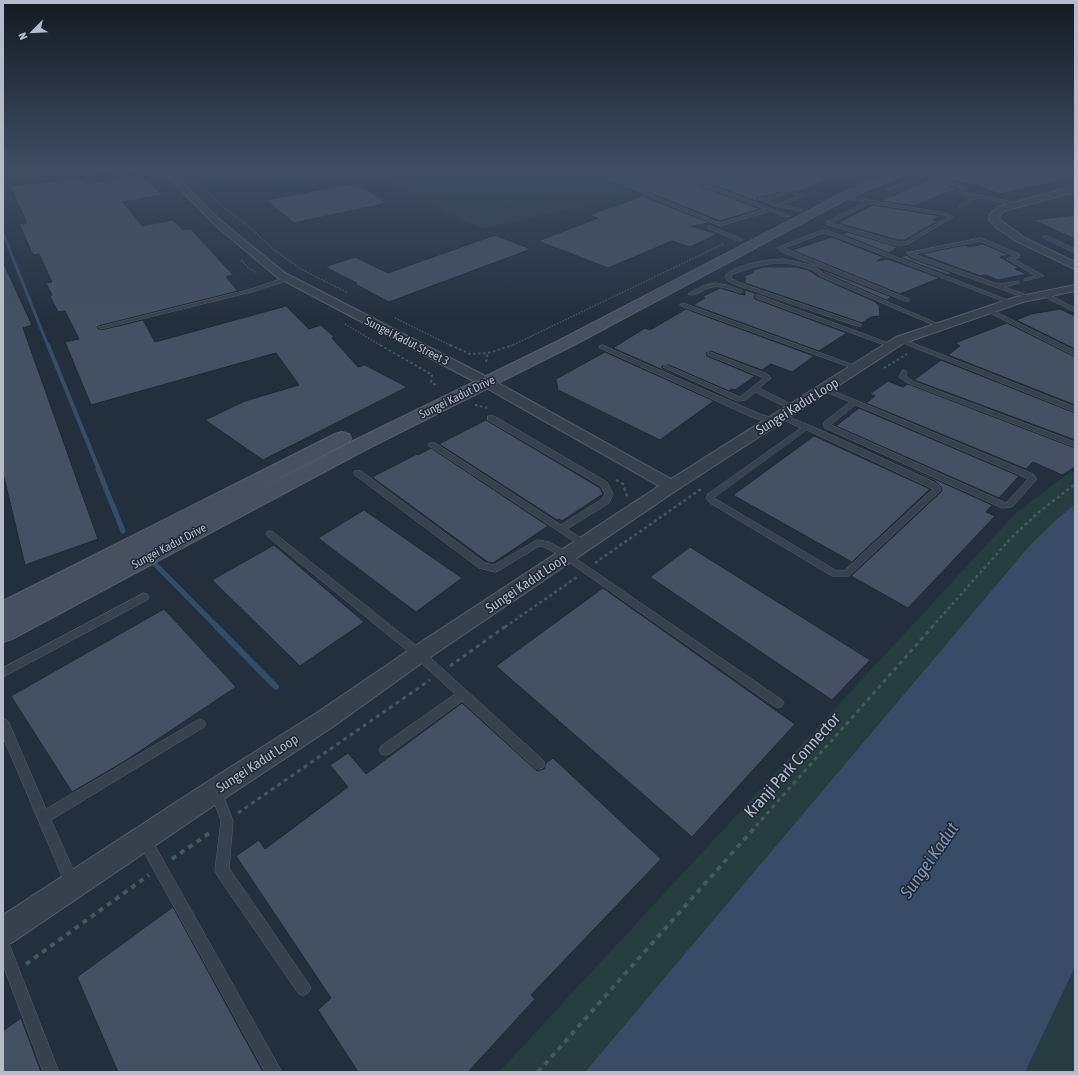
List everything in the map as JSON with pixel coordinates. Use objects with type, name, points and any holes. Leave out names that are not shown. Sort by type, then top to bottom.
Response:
[{"type":"main road","name":"Sungei Kadut Drive","points":[[3,632],[358,446],[738,239],[783,218]]},
{"type":"main road","name":"Sungei Kadut Drive","points":[[3,612],[294,461],[479,379],[566,343],[804,218]]},
{"type":"street","name":"Sungei Kadut Street 3","points":[[213,218],[280,275],[479,379],[671,486]]},
{"type":"street","points":[[994,218],[994,220],[999,226],[1010,234],[1075,266]]},
{"type":"street","name":"Sungei Kadut Loop","points":[[3,932],[216,790],[326,719],[419,654],[671,486],[896,343],[1010,302],[1075,288]]},
{"type":"lane","points":[[690,218],[738,239]]},
{"type":"lane","points":[[703,218],[720,225],[741,218]]},
{"type":"lane","points":[[837,218],[828,223],[898,244],[906,243],[949,218]]},
{"type":"lane","points":[[907,300],[781,250],[780,248],[822,232],[827,232],[1010,302]]},
{"type":"lane","points":[[1046,237],[1075,251]]},
{"type":"lane","points":[[1026,280],[1041,276],[1010,260],[1018,256],[1017,255],[984,239],[910,253],[913,256],[1028,297]]},
{"type":"lane","points":[[859,324],[738,284],[730,280],[728,276],[732,273],[766,261],[775,260],[792,262],[814,268],[822,275],[940,326]]},
{"type":"lane","points":[[101,327],[253,290],[287,279]]},
{"type":"lane","points":[[997,286],[1017,282]]},
{"type":"lane","points":[[691,294],[710,284],[723,285],[896,343],[918,348],[1075,410]]},
{"type":"lane","points":[[1043,294],[1075,310]]},
{"type":"lane","points":[[683,305],[857,368]]},
{"type":"lane","points":[[988,310],[1075,354]]},
{"type":"lane","points":[[602,347],[757,416],[777,418],[807,427],[937,488],[936,491],[846,574],[835,574],[710,498],[807,427]]},
{"type":"lane","points":[[666,367],[740,399],[768,379],[768,377],[710,354]]},
{"type":"lane","points":[[904,372],[902,377],[910,382],[1075,445]]},
{"type":"lane","points":[[755,389],[795,408]]},
{"type":"lane","points":[[824,389],[855,402],[1030,476],[1033,480],[1009,505],[1003,506],[828,426],[827,424],[855,402]]},
{"type":"lane","points":[[491,418],[604,484],[609,494],[606,501],[562,528]]},
{"type":"lane","points":[[432,445],[562,528],[584,544]]},
{"type":"lane","points":[[358,473],[482,566],[495,569],[537,543],[546,544],[587,570],[778,703]]},
{"type":"lane","points":[[270,534],[419,654],[539,764]]},
{"type":"lane","points":[[3,673],[144,597]]},
{"type":"lane","points":[[385,750],[462,695]]},
{"type":"lane","points":[[3,723],[73,885]]},
{"type":"lane","points":[[44,817],[200,724]]},
{"type":"lane","points":[[216,790],[227,821],[222,870],[303,988]]},
{"type":"lane","points":[[144,838],[274,1072]]},
{"type":"lane","points":[[3,946],[51,1072]]},
{"type":"path","points":[[238,218],[273,249],[301,269],[351,295]]},
{"type":"path","points":[[390,315],[470,354],[488,354],[508,347],[738,239]]},
{"type":"path","points":[[879,372],[918,348]]},
{"type":"path","points":[[486,362],[488,354]]},
{"type":"path","points":[[473,405],[492,409]]},
{"type":"path","points":[[612,477],[623,484],[627,496],[624,500]]},
{"type":"path","name":"Kranji Park Connector","points":[[538,1072],[1012,537],[1039,512],[1075,484]]},
{"type":"path","points":[[13,973],[160,867],[440,674],[702,488]]},
{"type":"green space","points":[[457,218],[531,218],[485,229]]},
{"type":"green space","points":[[1075,470],[1075,504],[1030,545],[585,1072],[499,1072],[1015,514],[1059,480]]},
{"type":"green space","points":[[1075,967],[1075,1072],[1025,1072],[1071,975]]},
{"type":"water","name":"Sungei Kadut","points":[[1075,504],[1075,967],[1025,1072],[585,1072],[1030,545]]},
{"type":"building","points":[[25,218],[136,218],[142,226],[173,220],[183,230],[191,229],[233,275],[226,277],[238,291],[98,326],[97,328],[101,330],[143,320],[155,342],[286,306],[309,329],[321,325],[334,337],[332,338],[358,367],[365,365],[407,387],[263,460],[205,420],[245,401],[299,385],[276,353],[91,405],[65,342],[79,339],[65,311],[58,312],[50,296],[52,295],[46,283],[52,282],[39,254],[33,255],[19,224],[27,223]]},
{"type":"building","points":[[288,218],[316,218],[294,223]]},
{"type":"building","points":[[598,218],[698,218],[710,223],[691,226],[717,234],[690,247],[672,241],[608,268],[538,241]]},
{"type":"building","points":[[713,218],[729,218],[720,221]]},
{"type":"building","points":[[847,218],[936,218],[933,220],[938,221],[905,240],[898,240],[838,223]]},
{"type":"building","points":[[1075,218],[1075,239],[1033,220]]},
{"type":"building","points":[[848,232],[898,247],[889,253],[841,234]]},
{"type":"building","points":[[495,235],[531,249],[389,302],[355,284],[357,283],[325,267],[355,257],[388,273]]},
{"type":"building","points":[[832,237],[883,257],[877,261],[888,259],[940,278],[900,294],[792,250]]},
{"type":"building","points":[[983,244],[1009,255],[1000,257],[1019,268],[1015,269],[1027,274],[998,280],[986,275],[980,276],[920,254],[966,245],[968,247]]},
{"type":"building","points":[[907,255],[910,258],[952,273],[948,275],[899,257]]},
{"type":"building","points":[[3,262],[32,325],[23,328],[98,539],[25,565],[3,473]]},
{"type":"building","points":[[763,267],[797,267],[808,270],[819,277],[878,303],[876,303],[879,305],[880,316],[871,317],[862,323],[745,283],[745,276],[752,273],[754,270]]},
{"type":"building","points":[[820,269],[892,297],[886,300],[825,273]]},
{"type":"building","points":[[720,288],[745,295],[745,290],[757,294],[754,296],[755,299],[847,333],[819,351],[693,305],[705,298],[702,297]]},
{"type":"building","points":[[686,309],[814,356],[792,372],[771,364],[762,370],[711,351],[706,353],[707,356],[755,376],[735,390],[731,389],[729,391],[669,365],[662,366],[662,368],[722,396],[613,348],[645,328],[650,330]]},
{"type":"building","points":[[1060,309],[1075,316],[1075,349],[1016,320],[1031,314]]},
{"type":"building","points":[[1007,323],[1075,357],[1075,405],[948,355],[960,346],[955,343]]},
{"type":"building","points":[[605,352],[714,401],[660,440],[558,390],[556,379]]},
{"type":"building","points":[[941,360],[1075,413],[1075,440],[914,380]]},
{"type":"building","points":[[888,381],[903,387],[908,384],[1075,448],[1075,467],[1062,475],[1033,462],[1026,469],[866,403],[875,396],[870,394]]},
{"type":"building","points":[[859,408],[1019,476],[999,498],[836,426]]},
{"type":"building","points":[[486,420],[600,488],[603,494],[562,521],[559,519],[557,520],[439,444]]},
{"type":"building","points":[[828,431],[992,505],[986,512],[995,516],[908,608],[851,576],[941,492],[942,488],[935,481]]},
{"type":"building","points":[[814,436],[930,489],[852,562],[733,495]]},
{"type":"building","points":[[431,448],[548,526],[493,563],[488,562],[372,477]]},
{"type":"building","points":[[364,510],[462,578],[416,612],[318,538]]},
{"type":"building","points":[[274,545],[364,622],[300,666],[212,580]]},
{"type":"building","points":[[690,547],[870,660],[832,700],[650,577]]},
{"type":"building","points":[[603,588],[795,724],[692,837],[496,666]]},
{"type":"building","points":[[164,609],[236,687],[125,761],[72,792],[11,696]]},
{"type":"building","points":[[462,703],[537,771],[544,769],[546,763],[553,758],[661,859],[531,995],[535,999],[468,1072],[358,1072],[318,1010],[331,998],[236,856],[259,840],[265,849],[348,787],[330,765],[348,753],[366,774]]},
{"type":"building","points":[[173,907],[263,1072],[118,1072],[77,977]]},
{"type":"building","points":[[21,1018],[41,1072],[3,1072],[3,1031]]},
{"type":"waterway","points":[[3,233],[9,247]]},
{"type":"waterway","points":[[8,246],[48,346]]},
{"type":"waterway","points":[[48,345],[99,470]]},
{"type":"waterway","points":[[98,469],[123,531]]},
{"type":"waterway","points":[[153,562],[217,627]]},
{"type":"waterway","points":[[216,626],[276,687]]}]
